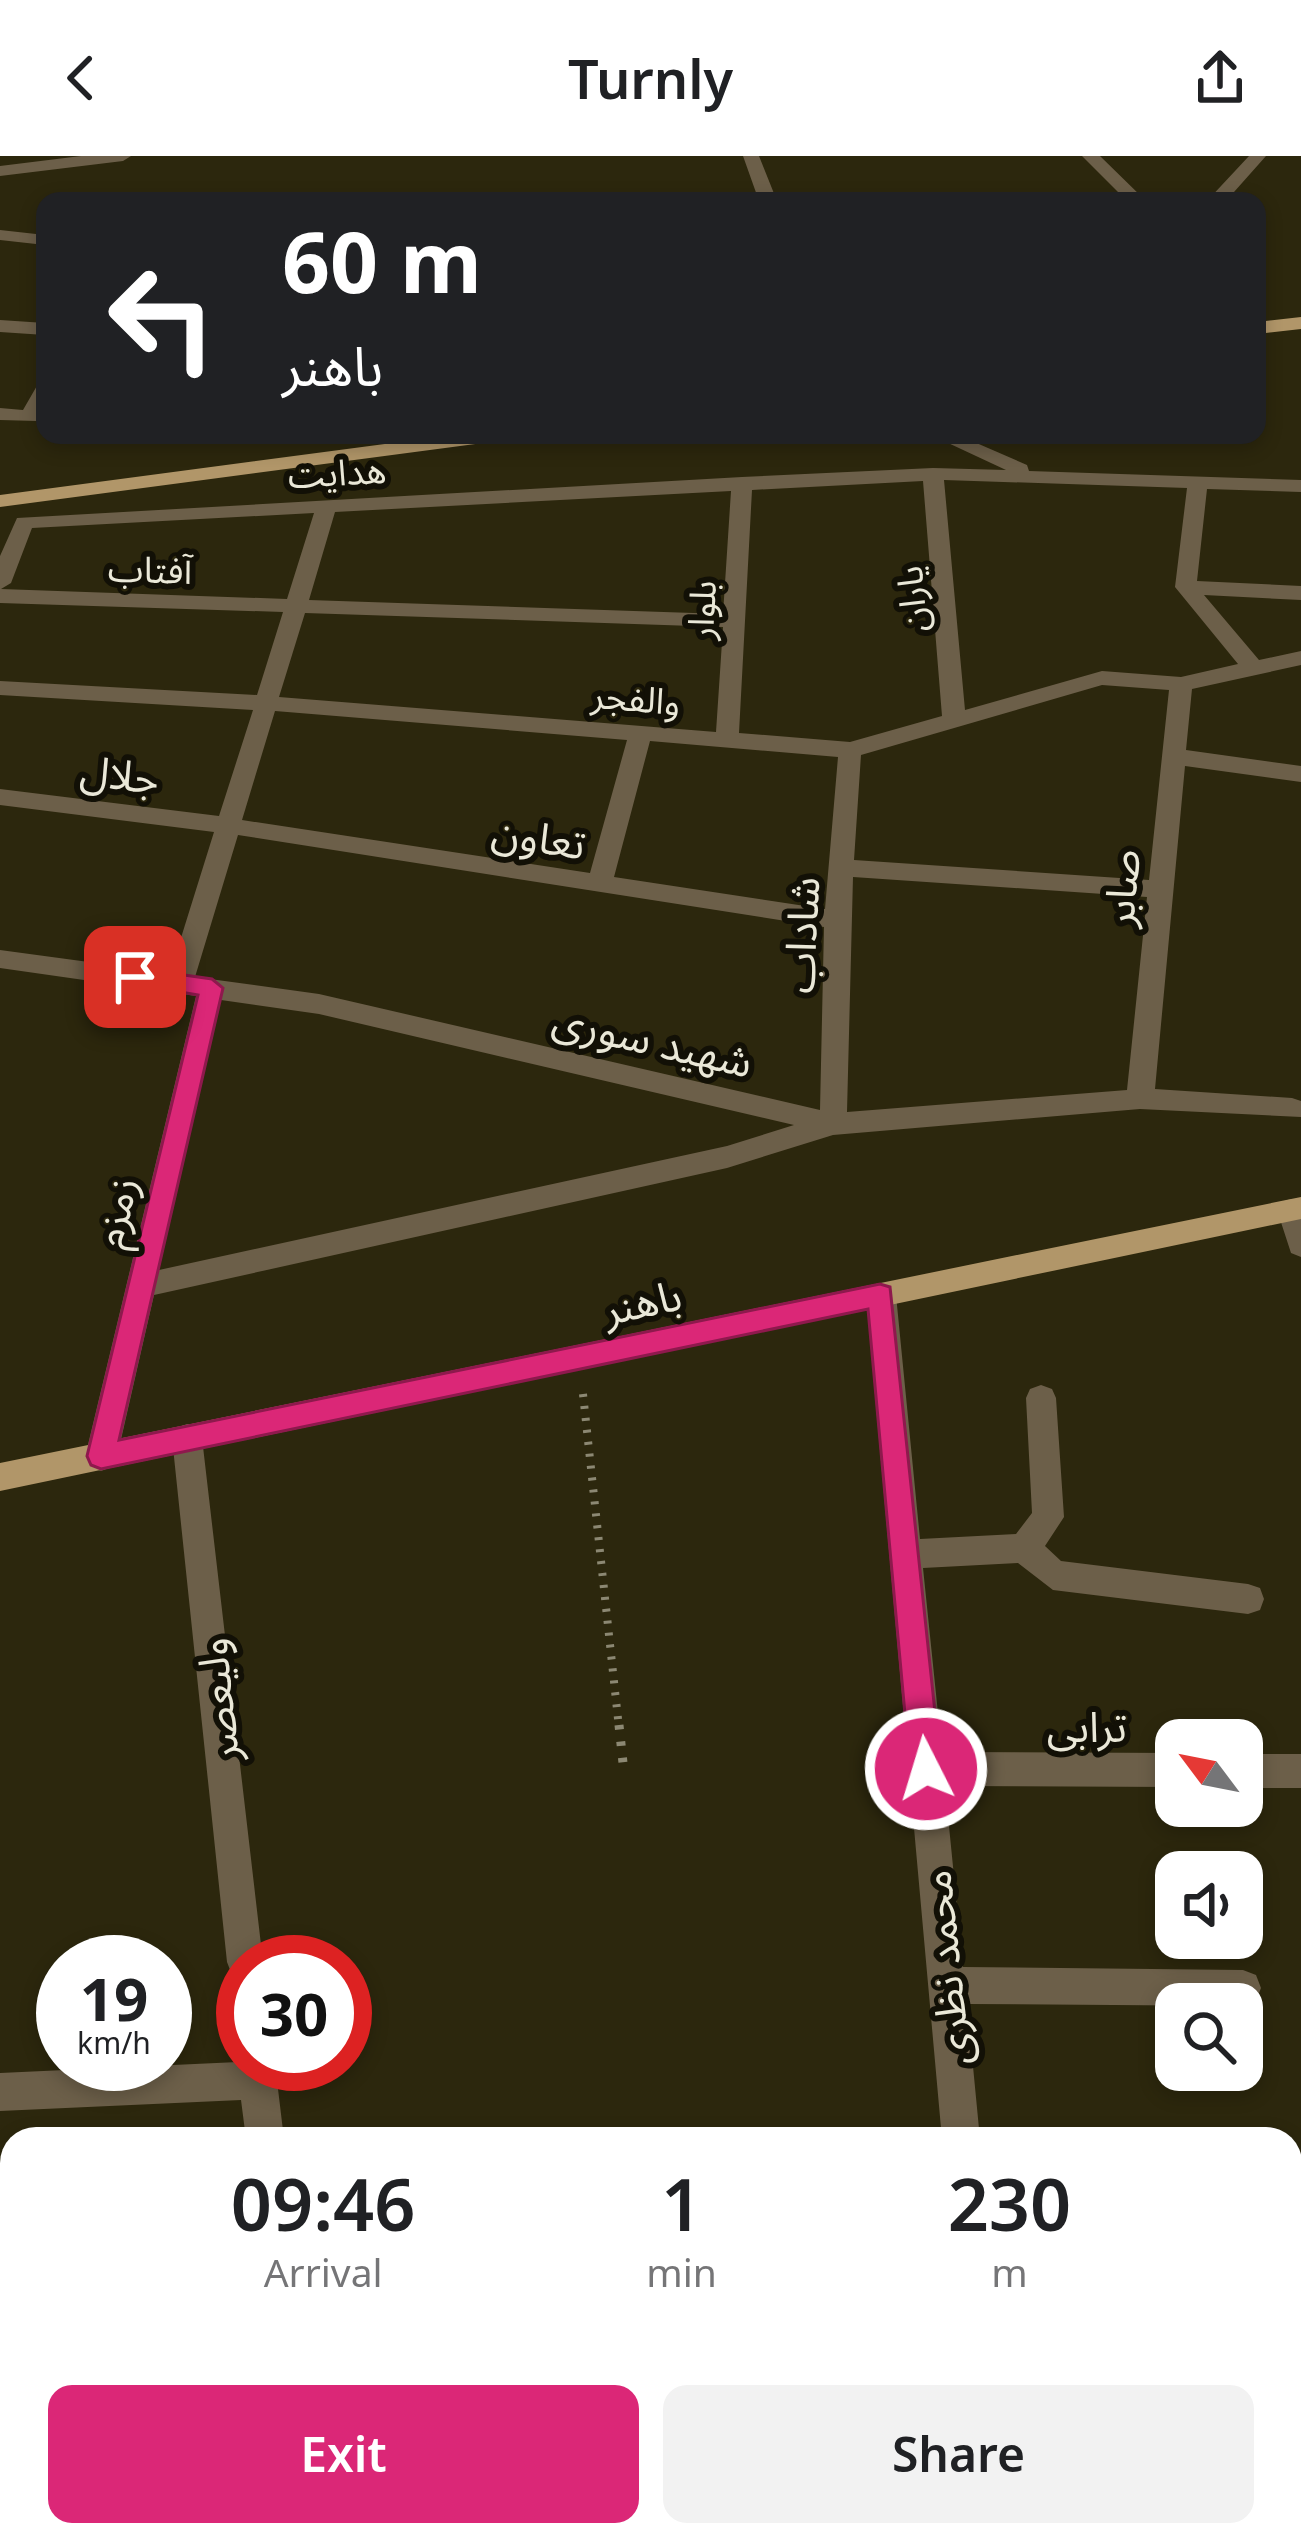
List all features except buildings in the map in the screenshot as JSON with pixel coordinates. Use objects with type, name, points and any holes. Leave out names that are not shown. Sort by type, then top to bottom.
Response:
[{"type":"main road","points":[[1266,327],[1301,323]]},
{"type":"main road","points":[[0,501],[429,444]]},
{"type":"main road","name":"باهنر","points":[[0,1478],[1296,1209]]},
{"type":"street","points":[[0,171],[123,156]]},
{"type":"street","points":[[751,156],[765,192]]},
{"type":"street","points":[[1090,156],[1128,192]]},
{"type":"street","points":[[1224,192],[1258,156]]},
{"type":"street","points":[[0,235],[36,238]]},
{"type":"street","points":[[0,326],[36,328]]},
{"type":"street","points":[[0,415],[29,417],[36,404]]},
{"type":"street","points":[[962,444],[1031,473]]},
{"type":"street","name":"هدایت","points":[[0,583],[24,522],[933,473],[1301,485]]},
{"type":"street","name":"یاران","points":[[933,473],[954,720]]},
{"type":"street","points":[[1198,481],[1186,587],[1256,671]]},
{"type":"street","name":"بلوار","points":[[727,741],[742,483]]},
{"type":"street","points":[[180,983],[327,506]]},
{"type":"street","points":[[1186,587],[1301,593]]},
{"type":"street","name":"آفتاب","points":[[0,596],[734,621]]},
{"type":"street","name":"والفجر","points":[[0,688],[267,703],[850,750],[1102,678],[1181,684],[1301,658]]},
{"type":"street","name":"صابر","points":[[1140,1099],[1181,684]]},
{"type":"street","points":[[599,885],[640,734]]},
{"type":"street","name":"شاداب","points":[[832,1124],[837,920],[850,750]]},
{"type":"street","points":[[1171,756],[1301,774]]},
{"type":"street","name":"جلال","points":[[0,797],[230,826]]},
{"type":"street","name":"تعاون","points":[[230,826],[837,920]]},
{"type":"street","points":[[842,868],[1159,889]]},
{"type":"street","name":"شهید سوری","points":[[0,959],[320,1004],[832,1124],[1140,1099],[1292,1109]]},
{"type":"street","name":"زمزم","points":[[101,1456],[212,988]]},
{"type":"street","points":[[140,1286],[727,1157],[832,1124]]},
{"type":"street","points":[[1296,1209],[1301,1245]]},
{"type":"street","name":"محمد نظری","points":[[880,1295],[960,2127]]},
{"type":"street","points":[[1024,1548],[1048,1517],[1041,1397]]},
{"type":"street","name":"ولیعصر","points":[[187,1438],[242,1935]]},
{"type":"street","points":[[907,1554],[1024,1548],[1053,1574],[1248,1599]]},
{"type":"street","name":"ترابی","points":[[926,1769],[1155,1770]]},
{"type":"street","points":[[1263,1771],[1301,1771]]},
{"type":"street","points":[[944,1985],[1155,1987]]},
{"type":"street","points":[[0,2092],[216,2075]]},
{"type":"street","points":[[259,2091],[264,2127]]},
{"type":"path","points":[[579,1357],[622,1763]]},
{"type":"route","points":[[135,977],[212,988],[101,1456],[880,1295],[926,1769]]}]
